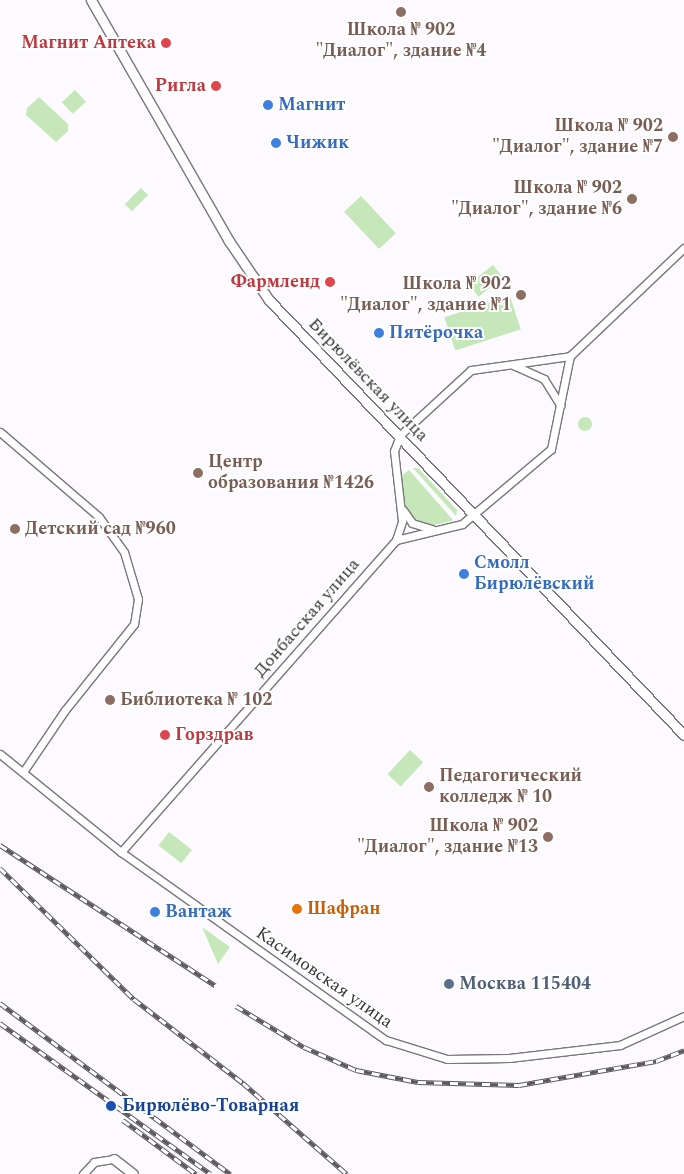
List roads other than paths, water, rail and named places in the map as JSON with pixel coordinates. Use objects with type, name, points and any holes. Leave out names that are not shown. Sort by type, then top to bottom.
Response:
[{"type":"street","name":"Бирюлёвская улица","points":[[91,0],[229,242],[259,286],[303,337],[400,435],[684,735]]},
{"type":"street","points":[[396,540],[462,524],[475,516],[551,449],[570,356],[684,248]]},
{"type":"street","points":[[396,540],[402,528],[394,451],[400,435],[472,370],[570,356]]},
{"type":"street","points":[[510,364],[544,379],[560,405]]},
{"type":"street","points":[[0,432],[100,517],[124,552],[138,598],[134,624],[65,710],[23,772]]},
{"type":"street","points":[[400,503],[412,523],[436,530]]},
{"type":"street","name":"Донбасская улица","points":[[121,852],[396,540]]},
{"type":"street","name":"Касимовская улица","points":[[0,754],[121,852],[386,1040],[447,1059],[509,1058],[620,1045],[684,1016]]},
{"type":"street","points":[[83,1174],[94,1162],[114,1159],[133,1174]]},
{"type":"railway","points":[[0,845],[215,985]]},
{"type":"railway","points":[[0,868],[134,999],[243,1083],[347,1174]]},
{"type":"railway","points":[[0,1003],[230,1174]]},
{"type":"railway","points":[[236,1006],[304,1047],[356,1070],[418,1082],[519,1085],[656,1061],[684,1050]]},
{"type":"railway","points":[[0,1023],[211,1174]]},
{"type":"railway","points":[[123,1120],[196,1174]]},
{"type":"place","name":"Школа № 902 \"Диалог\", здание №4","points":[[401,12]]},
{"type":"place","name":"Магнит Аптека","points":[[166,43]]},
{"type":"place","name":"Ригла","points":[[216,86]]},
{"type":"place","name":"Магнит","points":[[268,105]]},
{"type":"place","name":"Школа № 902 \"Диалог\", здание №7","points":[[673,137]]},
{"type":"place","name":"Чижик","points":[[276,143]]},
{"type":"place","name":"Школа № 902 \"Диалог\", здание №6","points":[[632,199]]},
{"type":"place","name":"Фармленд","points":[[330,282]]},
{"type":"place","name":"Школа № 902 \"Диалог\", здание №1","points":[[521,295]]},
{"type":"place","name":"Пятёрочка","points":[[379,333]]},
{"type":"place","name":"Центр образования №1426","points":[[198,473]]},
{"type":"place","name":"Детский сад №960","points":[[15,529]]},
{"type":"place","name":"Смолл Бирюлёвский","points":[[464,574]]},
{"type":"place","name":"Библиотека № 102","points":[[110,700]]},
{"type":"place","name":"Горздрав","points":[[165,735]]},
{"type":"place","name":"Педагогический колледж № 10","points":[[429,787]]},
{"type":"place","name":"Школа № 902 \"Диалог\", здание №13","points":[[548,837]]},
{"type":"place","name":"Шафран","points":[[297,909]]},
{"type":"place","name":"Вантаж","points":[[155,912]]},
{"type":"place","name":"Москва 115404","points":[[449,984]]},
{"type":"place","name":"Бирюлёво-Товарная","points":[[111,1106]]}]
